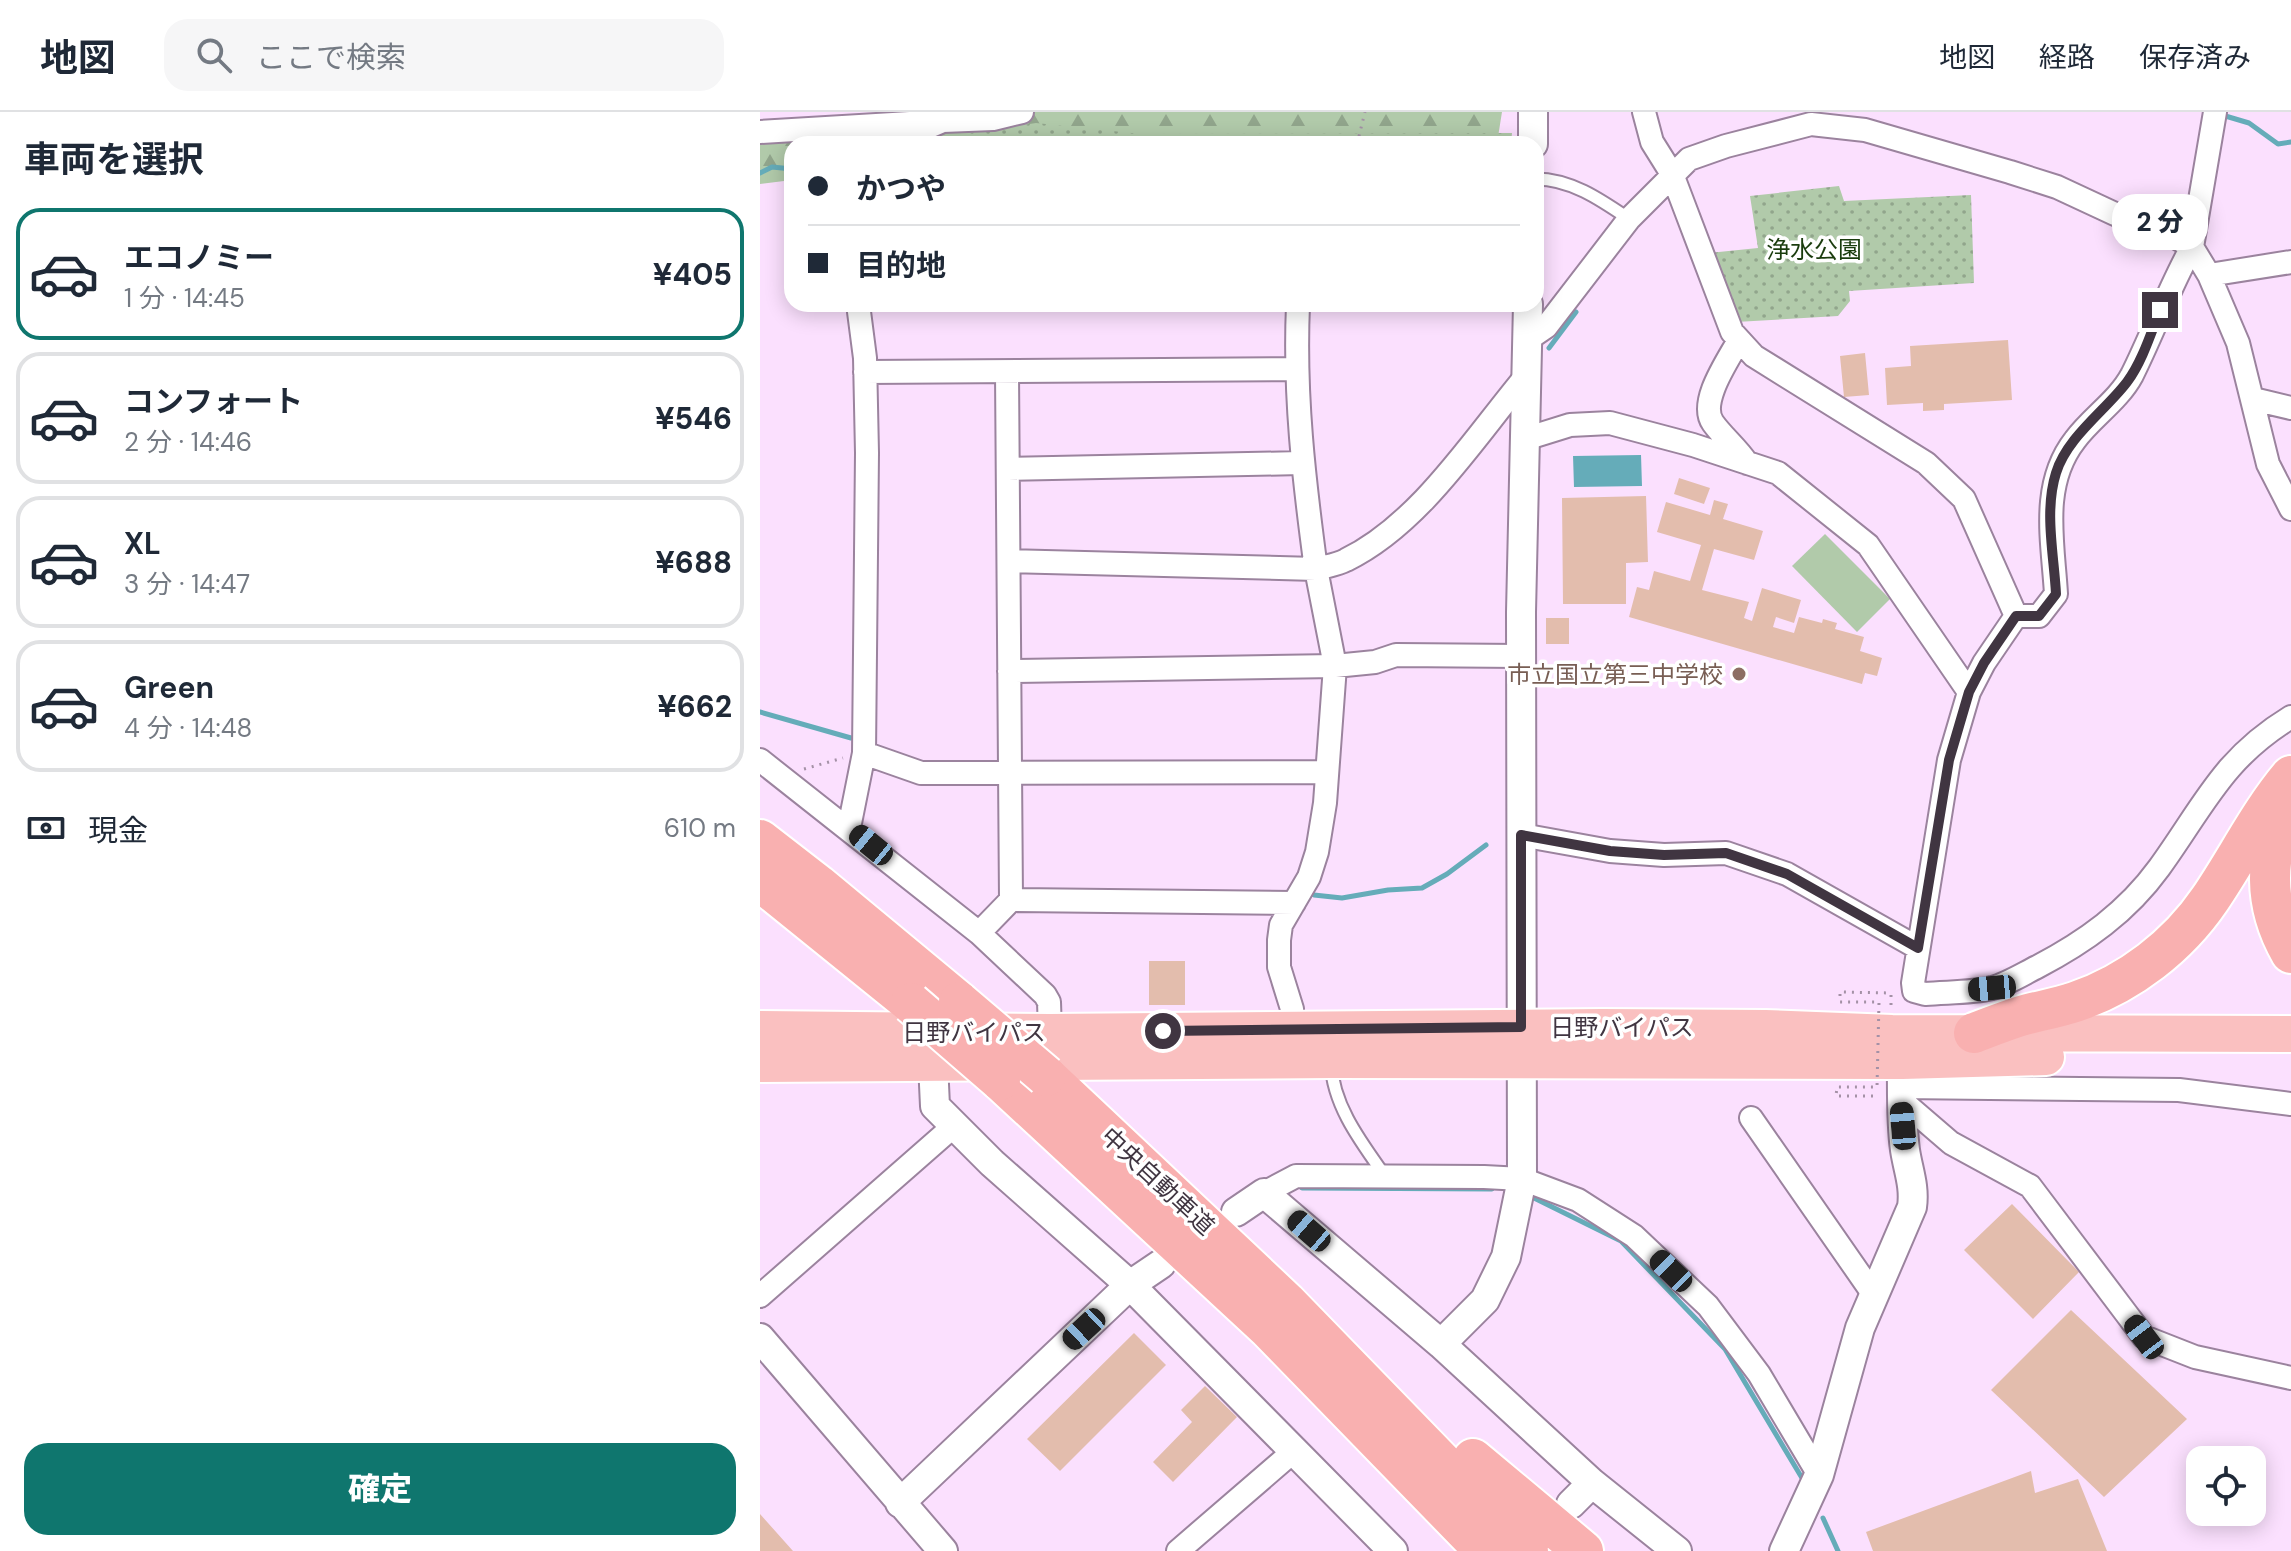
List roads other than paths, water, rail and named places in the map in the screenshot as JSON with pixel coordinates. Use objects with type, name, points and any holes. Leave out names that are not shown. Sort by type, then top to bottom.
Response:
[{"type":"highway","points":[[1974,1033],[2100,992],[2126,978],[2171,945],[2192,924],[2210,899],[2270,801],[2291,776]]},
{"type":"highway","points":[[2291,806],[2274,844],[2269,877],[2274,918],[2291,953]]},
{"type":"highway","name":"中央自動車道","points":[[760,840],[1046,1076],[1286,1302],[1528,1551]]},
{"type":"highway","name":"中央自動車道","points":[[760,881],[911,1003],[1000,1080],[1268,1328],[1485,1551]]},
{"type":"highway","name":"日野バイパス","points":[[760,1064],[1331,1060],[1752,1028],[1892,1033],[2291,1034]]},
{"type":"highway","name":"日野バイパス","points":[[760,1029],[1050,1032],[1293,1029],[1521,1044],[1894,1086],[2097,1055],[2291,1055]]},
{"type":"highway","points":[[1286,1302],[1583,1551]]},
{"type":"street","points":[[760,132],[850,118],[943,121],[993,119],[1022,112]]},
{"type":"street","points":[[1533,112],[1533,136]]},
{"type":"street","points":[[1644,112],[1652,142],[1672,174],[1732,332],[1754,356],[1926,463],[1964,499],[2016,616]]},
{"type":"street","points":[[2016,616],[2039,616],[2056,594],[2050,500],[2057,470],[2074,440],[2111,403],[2130,378],[2171,285],[2192,247],[2215,112]]},
{"type":"street","points":[[908,136],[943,121]]},
{"type":"street","points":[[1527,340],[1546,327],[1629,219],[1689,159],[1811,124],[1865,130],[2057,187],[2115,214],[2162,229],[2192,247],[2209,275],[2238,343],[2268,464],[2291,509]]},
{"type":"street","points":[[2209,275],[2291,262]]},
{"type":"street","points":[[849,828],[864,753],[867,513],[865,372],[859,312]]},
{"type":"street","points":[[1293,1029],[1292,1009],[1279,967],[1281,925],[1309,877],[1317,852],[1325,803],[1335,666],[1316,569],[1301,463],[1295,369],[1298,312]]},
{"type":"street","points":[[1441,1344],[1485,1300],[1506,1257],[1522,1179],[1521,656],[1528,312]]},
{"type":"street","points":[[1739,340],[1712,390],[1708,407],[1710,420],[1735,445],[1747,463]]},
{"type":"street","points":[[865,372],[1295,369]]},
{"type":"street","points":[[979,933],[1011,900],[1007,373]]},
{"type":"street","points":[[1009,561],[1316,569],[1345,561],[1400,524],[1439,482],[1526,376]]},
{"type":"street","points":[[2253,399],[2291,408]]},
{"type":"street","points":[[1525,439],[1570,425],[1610,423],[1693,445],[1778,473],[1868,545],[1969,692]]},
{"type":"street","points":[[1008,469],[1301,463]]},
{"type":"street","points":[[2016,616],[1984,663],[1969,692],[1949,760],[1918,948],[1914,991],[1925,994],[1992,988],[2075,946],[2112,920],[2145,887],[2215,782],[2267,732],[2291,717]]},
{"type":"street","points":[[1009,671],[1335,666],[1375,662],[1396,655],[1521,656]]},
{"type":"street","points":[[864,753],[921,773],[1326,772]]},
{"type":"street","points":[[760,760],[979,933],[1045,995],[1049,1002],[1050,1032]]},
{"type":"street","points":[[1521,835],[1610,851],[1664,855],[1726,853],[1787,874],[1918,948]]},
{"type":"street","points":[[1011,900],[1294,903]]},
{"type":"street","points":[[933,1063],[935,1106],[992,1163],[1130,1285],[1393,1551]]},
{"type":"street","points":[[1894,1086],[2179,1090],[2291,1104]]},
{"type":"street","points":[[1784,1551],[1819,1475],[1860,1328],[1912,1207],[1914,1189],[1894,1086]]},
{"type":"street","points":[[1894,1086],[1951,1143],[2030,1186],[2144,1337],[2195,1357],[2291,1378]]},
{"type":"street","points":[[1751,1118],[1874,1295]]},
{"type":"street","points":[[760,1296],[955,1125]]},
{"type":"street","points":[[1236,1212],[1296,1176],[1522,1179],[1578,1200],[1634,1236],[1708,1306],[1759,1374],[1819,1475]]},
{"type":"street","points":[[1264,1193],[1441,1344],[1592,1483],[1677,1551]]},
{"type":"street","points":[[900,1503],[1130,1285],[1161,1264]]},
{"type":"street","points":[[760,1338],[943,1551]]},
{"type":"street","points":[[1178,1551],[1294,1451]]},
{"type":"street","points":[[1571,1504],[1592,1483]]},
{"type":"lane","points":[[1544,179],[1553,179],[1597,197],[1629,219]]},
{"type":"lane","points":[[1331,1060],[1332,1084],[1356,1136],[1385,1176]]},
{"type":"waterway","points":[[2222,115],[2249,123],[2278,144],[2291,142]]},
{"type":"waterway","points":[[760,173],[772,167],[784,168]]},
{"type":"waterway","points":[[1549,348],[1576,312]]},
{"type":"waterway","points":[[760,712],[851,738]]},
{"type":"waterway","points":[[1314,895],[1342,898],[1422,888],[1486,845]]},
{"type":"waterway","points":[[1302,1188],[1492,1189]]},
{"type":"waterway","points":[[1532,1197],[1621,1241],[1725,1349],[1805,1483]]},
{"type":"waterway","points":[[1823,1518],[1838,1551]]},
{"type":"place","name":"市立国立第三中学校","points":[[1739,674]]},
{"type":"park label","name":"浄水公園","points":[[1814,249]]}]
